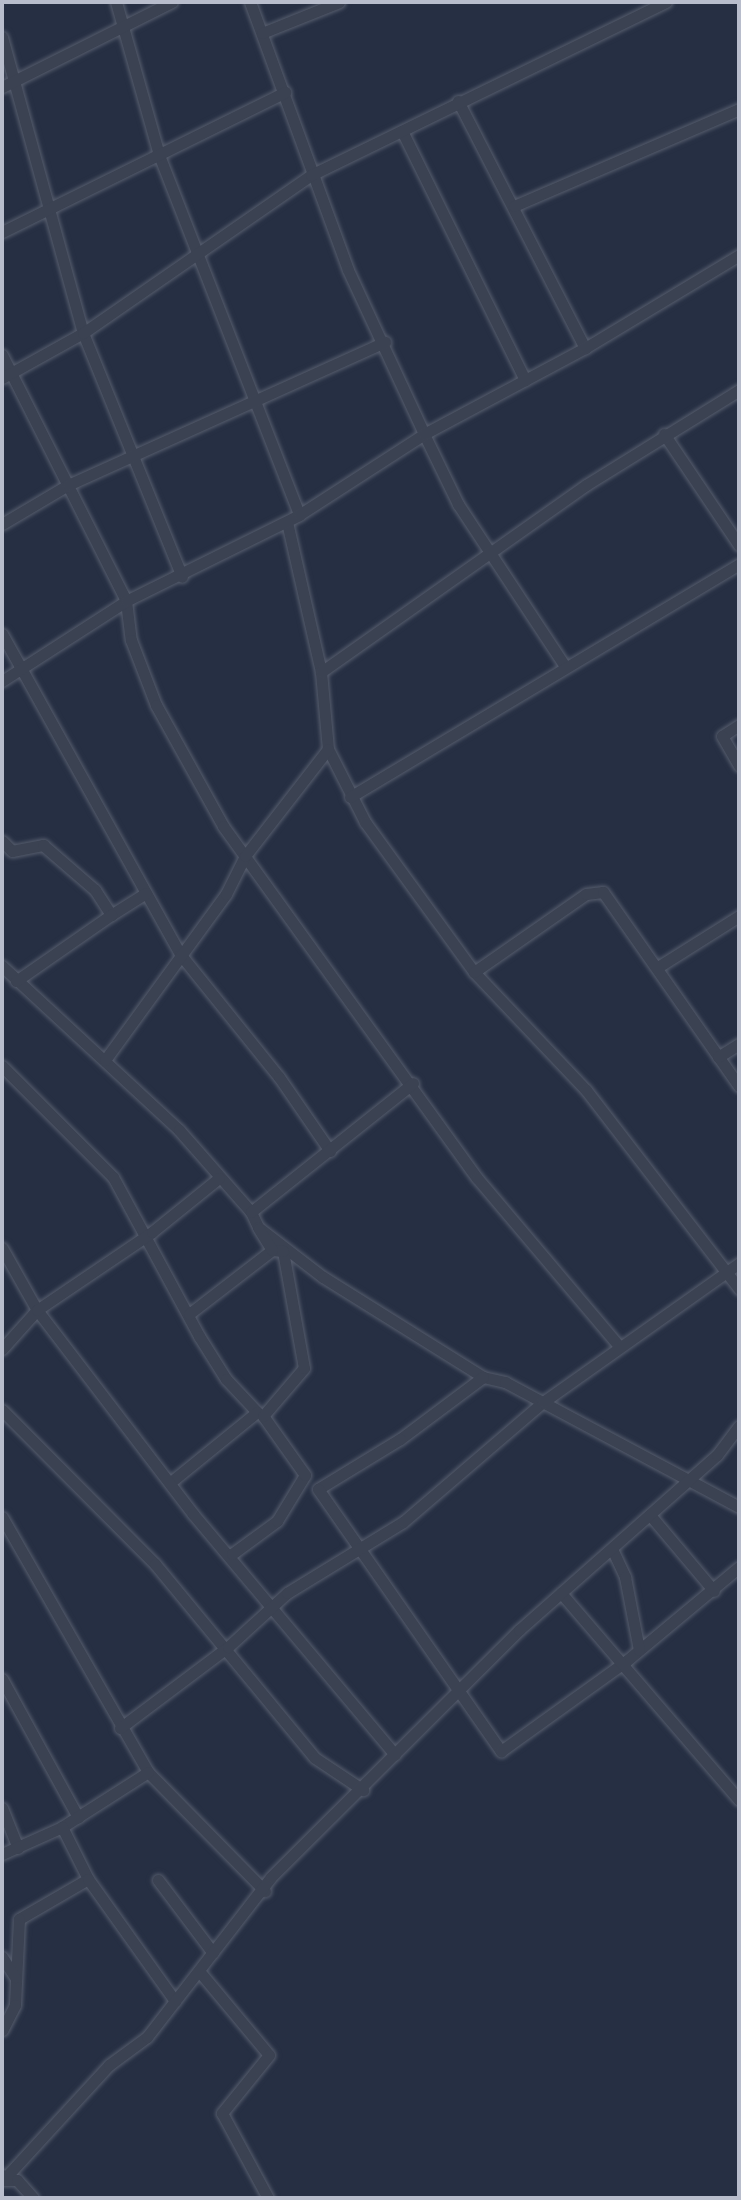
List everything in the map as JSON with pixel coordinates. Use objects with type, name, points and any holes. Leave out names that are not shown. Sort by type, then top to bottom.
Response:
[{"type":"street","points":[[116,2],[159,155],[196,253],[259,402],[299,515]]},
{"type":"street","points":[[2,87],[172,2]]},
{"type":"street","points":[[250,2],[348,270],[385,342],[424,434],[458,504],[564,665]]},
{"type":"street","points":[[262,33],[339,2]]},
{"type":"street","points":[[6,376],[83,333],[311,175],[666,2]]},
{"type":"street","points":[[2,37],[16,80],[46,208],[83,333],[182,577]]},
{"type":"street","points":[[2,232],[159,155],[208,126],[285,92]]},
{"type":"street","points":[[458,101],[585,348]]},
{"type":"street","points":[[514,206],[739,109]]},
{"type":"street","points":[[402,131],[525,380]]},
{"type":"street","points":[[2,681],[126,601],[182,577],[287,522],[424,434],[585,348],[739,255]]},
{"type":"street","points":[[2,524],[68,485],[259,402],[385,342]]},
{"type":"street","points":[[2,355],[6,376],[68,485],[126,601],[131,640],[156,705],[245,856],[368,1030],[413,1083],[477,1178],[620,1347]]},
{"type":"street","points":[[321,672],[491,550],[664,434],[739,390]]},
{"type":"street","points":[[664,434],[739,545]]},
{"type":"street","points":[[287,522],[321,672],[328,749],[350,797],[474,972],[586,1090],[739,1289]]},
{"type":"street","points":[[350,797],[564,665],[739,564]]},
{"type":"street","points":[[2,634],[180,954],[279,1077],[330,1151]]},
{"type":"street","points":[[739,725],[722,736],[739,766]]},
{"type":"street","points":[[105,1060],[226,894],[245,856],[328,749]]},
{"type":"street","points":[[4,849],[43,845],[95,890],[111,915]]},
{"type":"street","points":[[474,972],[596,889],[658,967],[739,1086]]},
{"type":"street","points":[[16,981],[146,893]]},
{"type":"street","points":[[658,967],[739,916]]},
{"type":"street","points":[[2,966],[179,1130],[251,1212],[272,1250]]},
{"type":"street","points":[[718,1057],[739,1044]]},
{"type":"street","points":[[2,1066],[113,1177],[226,1379],[257,1412],[305,1475]]},
{"type":"street","points":[[251,1212],[413,1083]]},
{"type":"street","points":[[2,1349],[37,1310],[219,1178]]},
{"type":"street","points":[[258,1227],[323,1277],[483,1377],[543,1402],[685,1481],[739,1507]]},
{"type":"street","points":[[2,1248],[37,1310],[171,1482],[232,1554],[270,1607],[395,1755]]},
{"type":"street","points":[[189,1314],[272,1250],[283,1251],[304,1368],[263,1416],[305,1475]]},
{"type":"street","points":[[120,1728],[228,1647],[270,1607],[355,1547],[403,1522],[543,1402],[739,1263]]},
{"type":"street","points":[[483,1377],[422,1424],[318,1489],[355,1547],[419,1630],[458,1692],[501,1751],[625,1662],[714,1591],[739,1567]]},
{"type":"street","points":[[2,1410],[155,1564],[228,1647],[315,1758],[363,1790]]},
{"type":"street","points":[[171,1482],[257,1412]]},
{"type":"street","points":[[3,2178],[109,2065],[147,2037],[265,1891],[271,1877],[561,1593],[613,1551],[685,1481],[717,1455],[739,1426]]},
{"type":"street","points":[[232,1554],[277,1521],[305,1475]]},
{"type":"street","points":[[650,1515],[714,1591]]},
{"type":"street","points":[[2,1517],[37,1570],[120,1728],[148,1772],[211,1842],[265,1891]]},
{"type":"street","points":[[613,1551],[625,1577],[639,1650]]},
{"type":"street","points":[[561,1593],[625,1662],[739,1800]]},
{"type":"street","points":[[2,1679],[78,1817]]},
{"type":"street","points":[[2,1854],[62,1827],[148,1772]]},
{"type":"street","points":[[2,1808],[18,1848]]},
{"type":"street","points":[[62,1827],[88,1879],[175,2001]]},
{"type":"street","points":[[2,2030],[15,2005],[19,1919],[88,1879]]},
{"type":"street","points":[[158,1880],[213,1953]]},
{"type":"street","points":[[2,1957],[16,1977]]},
{"type":"street","points":[[199,1971],[269,2055],[222,2113],[268,2198]]},
{"type":"street","points":[[3,2178],[17,2180],[33,2198]]}]
